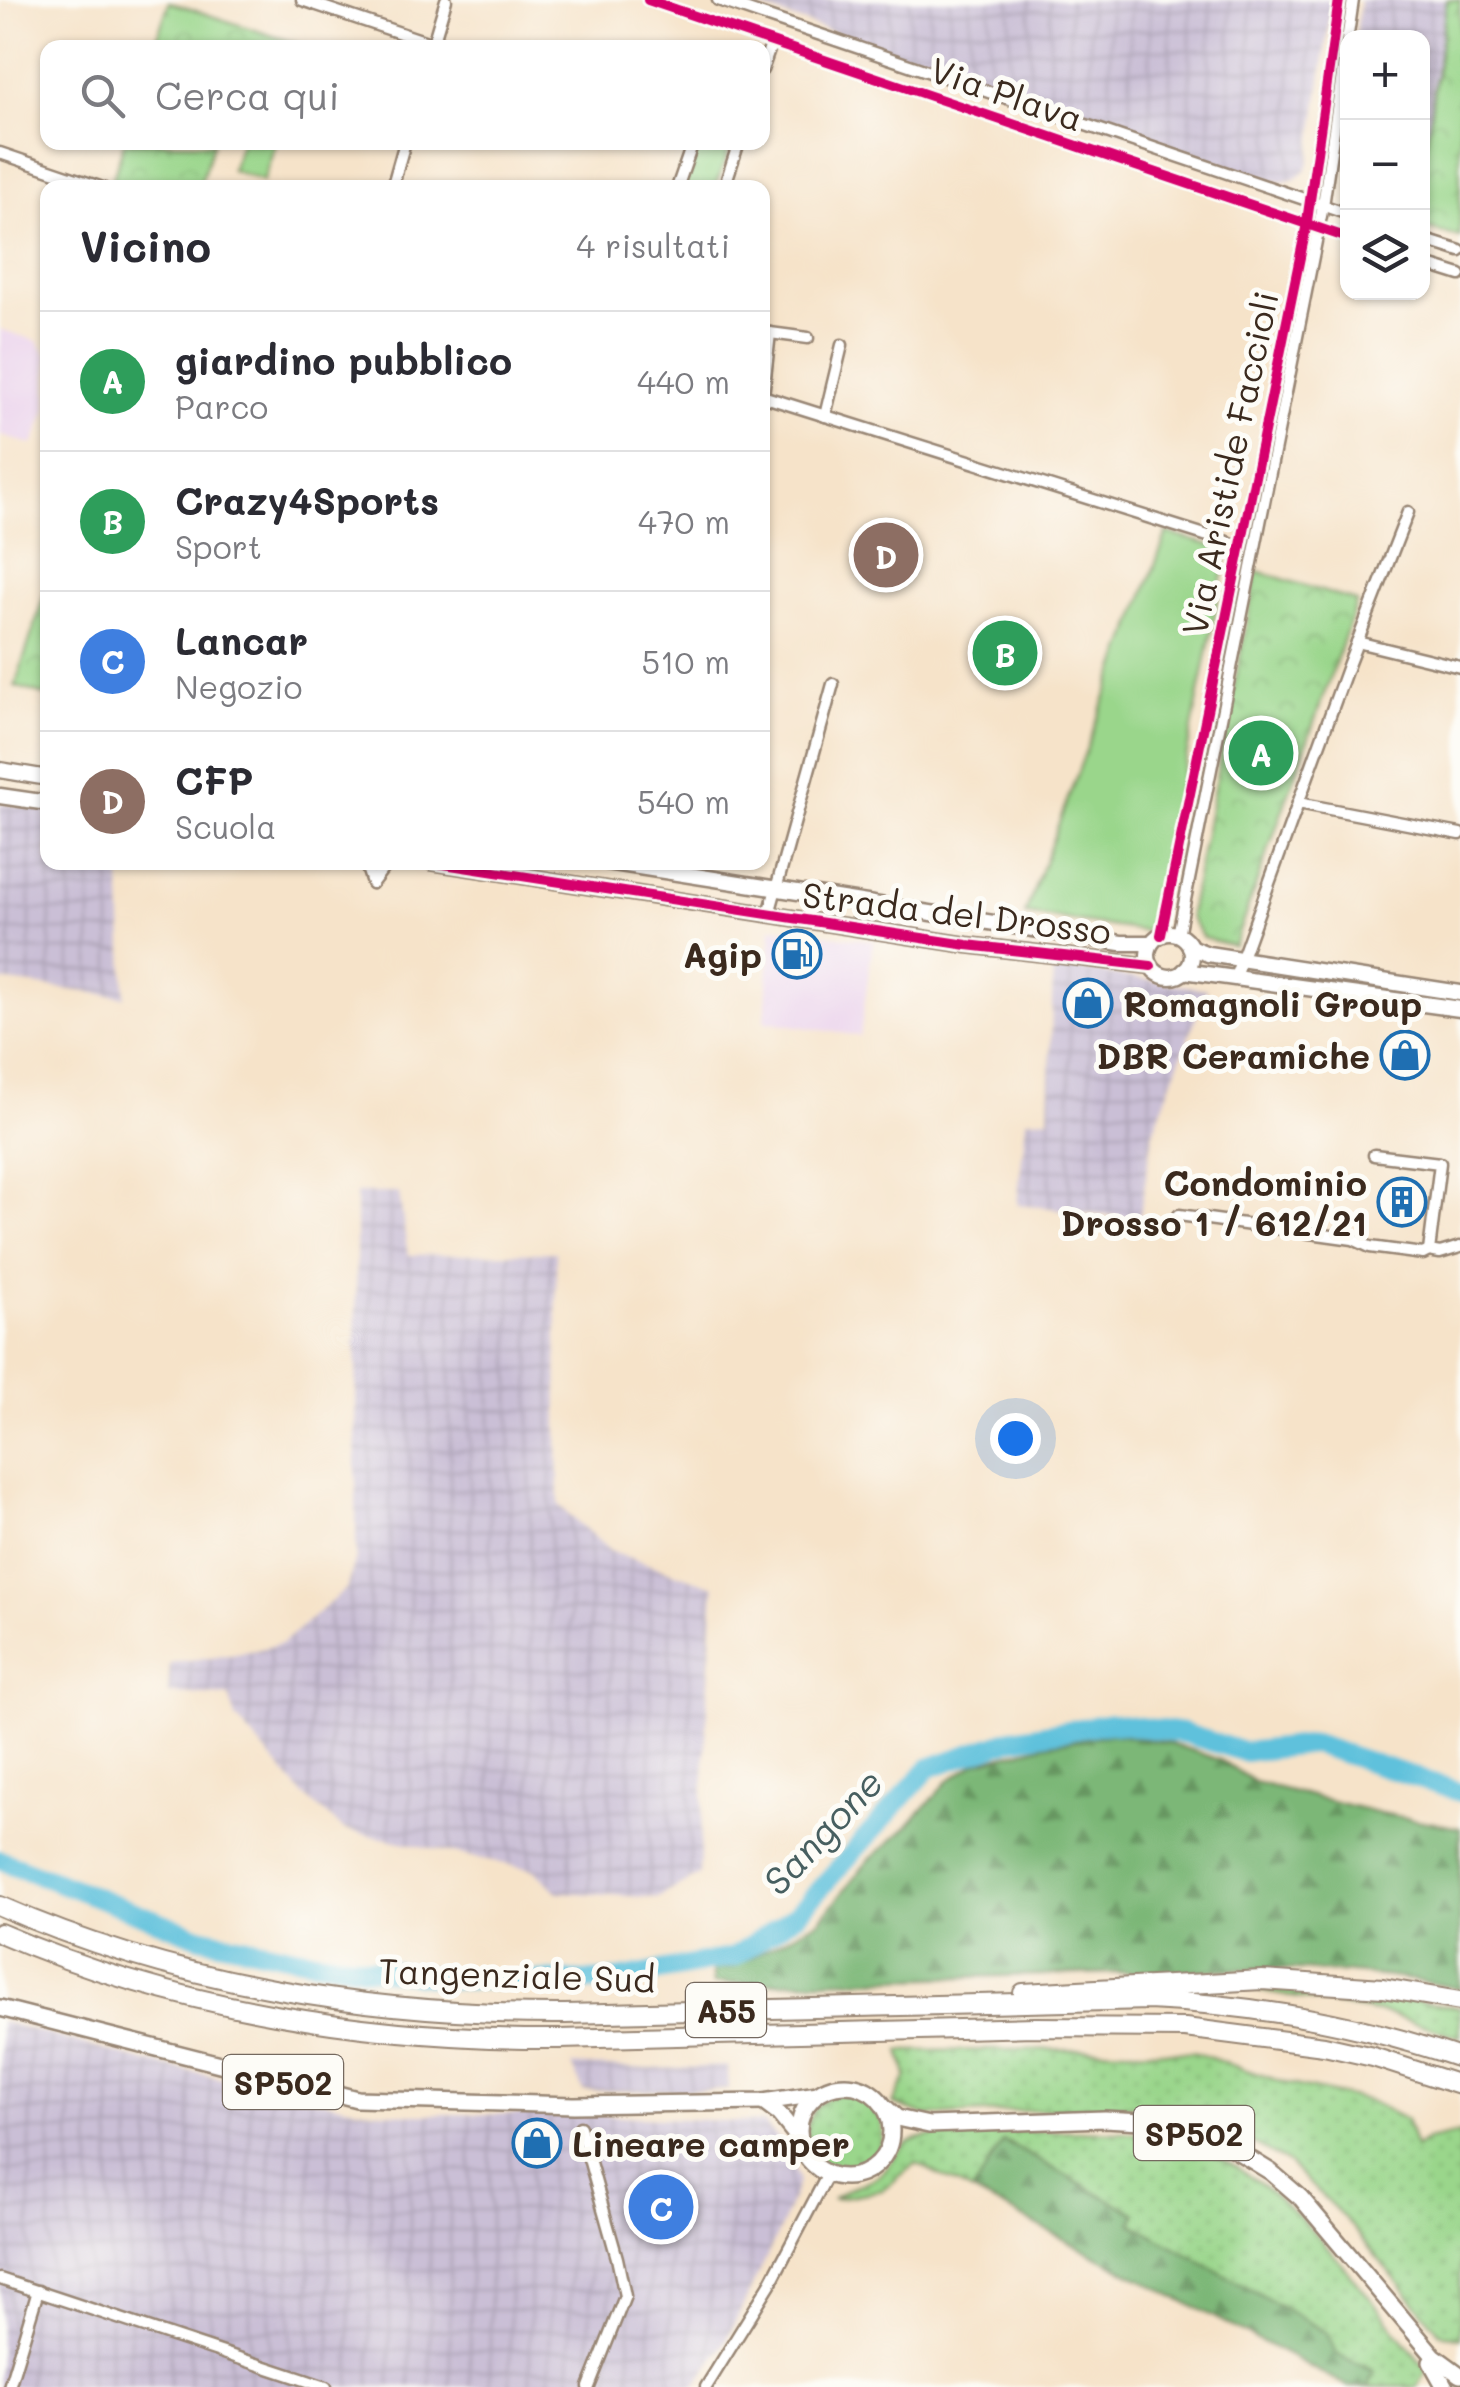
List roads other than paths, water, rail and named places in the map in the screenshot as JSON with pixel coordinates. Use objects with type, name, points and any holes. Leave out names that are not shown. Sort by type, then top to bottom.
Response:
[{"type":"highway","name":"Tangenziale Sud","points":[[0,1906],[146,1958],[326,1998],[398,2007],[509,2014],[1149,2000],[1242,2006],[1337,2022],[1460,2058]]},
{"type":"highway","name":"Tangenziale Sud","points":[[0,1933],[175,1992],[297,2019],[392,2032],[498,2040],[1035,2027],[1186,2028],[1324,2046],[1460,2085]]},
{"type":"highway","points":[[940,2004],[1046,1989],[1262,1980],[1350,1984],[1460,2001]]},
{"type":"main road","name":"SP502","points":[[0,2008],[357,2099],[574,2104],[764,2102],[845,2086],[872,2094],[897,2118],[928,2125],[1122,2119],[1163,2124],[1209,2138],[1253,2160],[1290,2187],[1391,2307],[1445,2387]]},
{"type":"main road","points":[[800,2140],[803,2114],[818,2094]]},
{"type":"main road","points":[[764,2102],[800,2140],[810,2161],[828,2174]]},
{"type":"main road","points":[[884,2107],[892,2128],[888,2149]]},
{"type":"main road","name":"SP502","points":[[828,2174],[856,2176],[880,2161],[905,2135],[928,2125]]},
{"type":"main road","name":"SP502","points":[[1391,2307],[1440,2362],[1460,2375]]},
{"type":"main road","name":"SP502","points":[[1420,2338],[1446,2356],[1460,2360]]},
{"type":"street","points":[[302,0],[416,40]]},
{"type":"street","points":[[435,40],[446,0]]},
{"type":"street","name":"Via Plava","points":[[648,0],[766,40]]},
{"type":"street","name":"Via Plava","points":[[718,0],[1340,211]]},
{"type":"street","name":"Via Aristide Faccioli","points":[[1178,934],[1254,550],[1312,227],[1309,202],[1339,0]]},
{"type":"street","name":"Via Aristide Faccioli","points":[[1156,939],[1312,227],[1323,206],[1353,0]]},
{"type":"street","points":[[770,48],[772,42]]},
{"type":"street","name":"Via Plava","points":[[772,42],[1340,236]]},
{"type":"street","name":"Via Plava","points":[[918,92],[925,70]]},
{"type":"street","name":"Via Plava","points":[[940,99],[946,78]]},
{"type":"street","points":[[394,180],[403,150]]},
{"type":"street","points":[[680,180],[690,150]]},
{"type":"street","points":[[727,180],[736,150]]},
{"type":"street","points":[[0,153],[79,180]]},
{"type":"street","points":[[1430,242],[1460,252]]},
{"type":"street","points":[[1430,266],[1460,275]]},
{"type":"street","points":[[770,333],[808,338]]},
{"type":"street","points":[[825,416],[842,345]]},
{"type":"street","points":[[770,398],[1254,550]]},
{"type":"street","points":[[1235,978],[1408,512]]},
{"type":"street","points":[[1357,642],[1460,667]]},
{"type":"street","name":"Strada del Drosso","points":[[768,914],[833,684]]},
{"type":"street","points":[[0,770],[40,777]]},
{"type":"street","points":[[0,796],[40,802]]},
{"type":"street","points":[[1298,803],[1460,834]]},
{"type":"street","points":[[368,870],[372,884],[382,870]]},
{"type":"street","name":"Strada del Drosso","points":[[526,870],[967,946],[1151,966]]},
{"type":"street","name":"Strada del Drosso","points":[[658,870],[1121,943],[1156,939]]},
{"type":"street","points":[[874,931],[878,904]]},
{"type":"street","points":[[1460,993],[1198,952],[1178,934],[1156,939],[1148,955],[1151,966],[1167,976],[1184,971],[1460,1009]]},
{"type":"street","points":[[1184,971],[1191,960],[1190,947]]},
{"type":"street","points":[[1374,1155],[1440,1163],[1429,1251]]},
{"type":"street","points":[[1179,1215],[1353,1239],[1376,1248],[1423,1254],[1460,1247]]},
{"type":"street","points":[[580,2127],[618,2258],[625,2296],[589,2387]]},
{"type":"street","points":[[706,2387],[770,2284],[828,2174]]},
{"type":"street","points":[[0,2279],[326,2387]]},
{"type":"street","points":[[9,2387],[38,2291]]},
{"type":"waterway","name":"Sangone","points":[[0,1860],[200,1937],[300,1958],[457,1980],[607,1981],[734,1957],[797,1914],[929,1768],[1012,1739],[1111,1723],[1183,1733],[1244,1752],[1314,1744],[1460,1792]]},
{"type":"place","name":"CFP","points":[[886,555]]},
{"type":"place","name":"Crazy4Sports","points":[[1005,653]]},
{"type":"place","name":"giardino pubblico","points":[[1261,753]]},
{"type":"place","name":"Agip","points":[[797,954]]},
{"type":"place","name":"Romagnoli Group","points":[[1088,1003]]},
{"type":"place","name":"DBR Ceramiche","points":[[1405,1055]]},
{"type":"place","name":"Condominio Drosso 1 / 612/21","points":[[1402,1202]]},
{"type":"place","name":"Lineare camper","points":[[537,2143]]},
{"type":"place","name":"Lancar","points":[[661,2207]]}]
